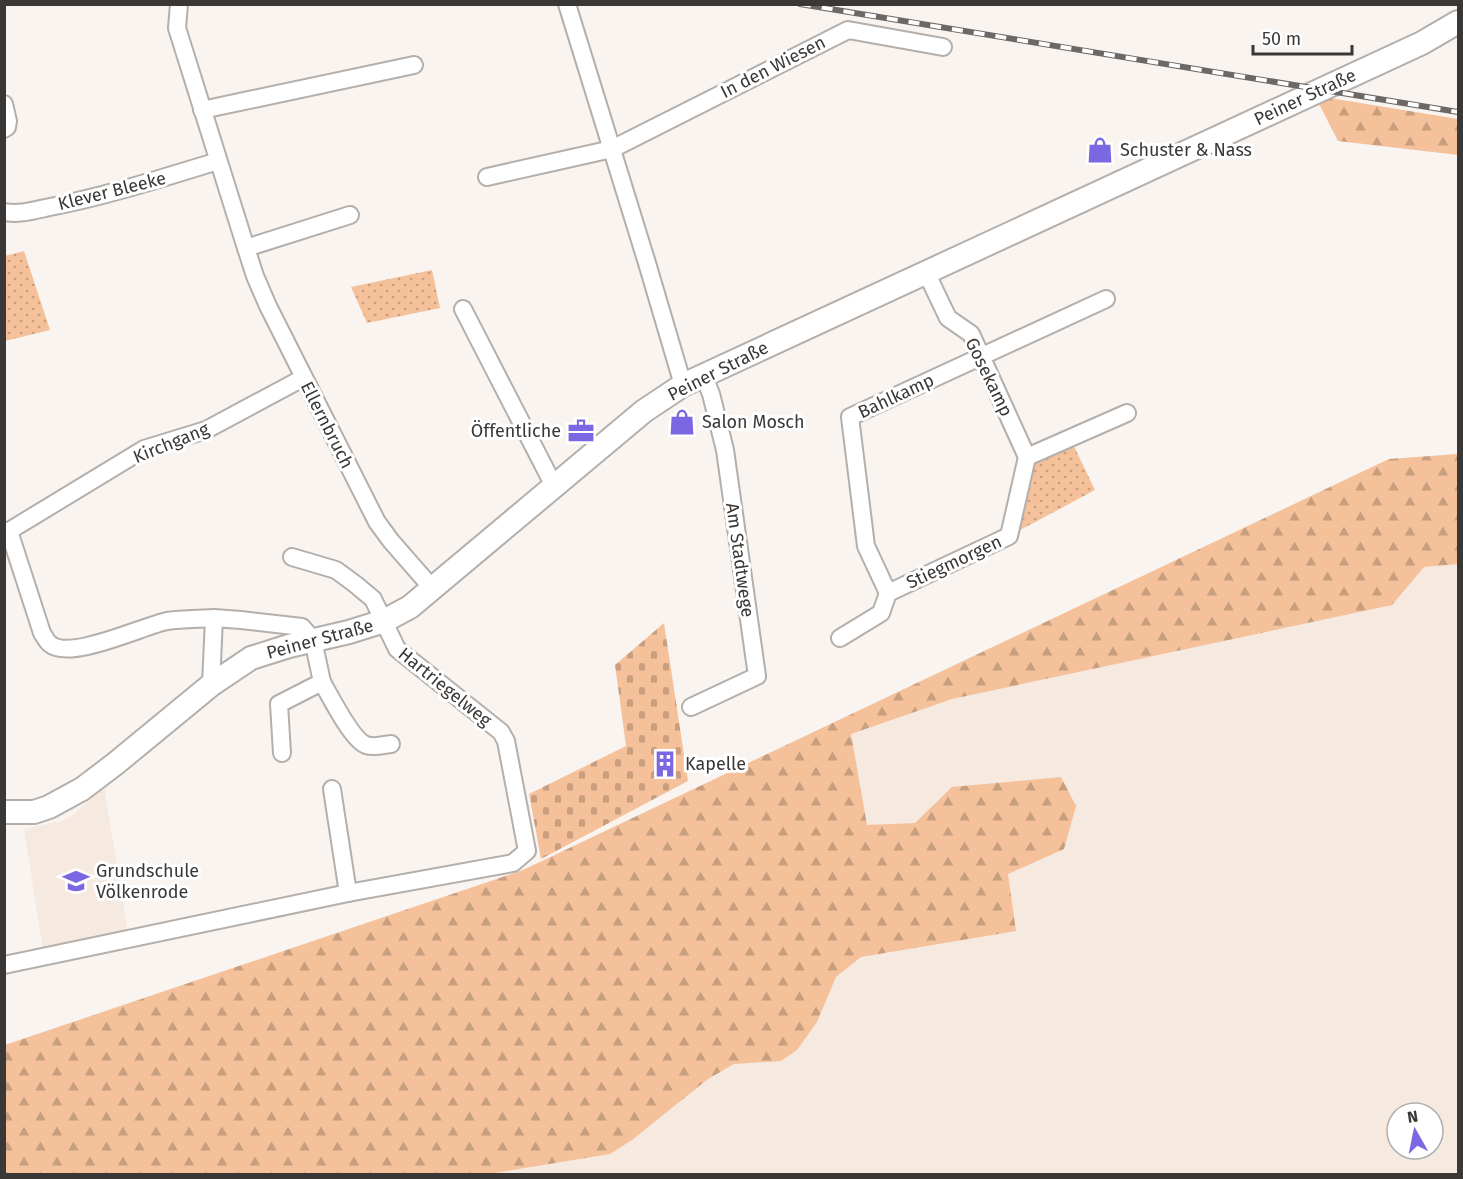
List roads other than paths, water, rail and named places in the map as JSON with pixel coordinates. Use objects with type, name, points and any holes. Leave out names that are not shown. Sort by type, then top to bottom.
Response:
[{"type":"main road","name":"Peiner Straße","points":[[4,812],[34,812],[49,807],[82,789],[211,685],[251,658],[384,621],[410,607],[644,411],[703,374],[1422,43],[1458,22]]},
{"type":"street","name":"Ellernbruch","points":[[179,4],[177,28],[255,276],[303,378],[377,522],[432,588]]},
{"type":"street","points":[[567,4],[683,385]]},
{"type":"street","name":"In den Wiesen","points":[[488,177],[612,148],[848,30],[943,47]]},
{"type":"street","points":[[202,110],[414,64]]},
{"type":"street","points":[[4,104],[8,127],[4,129]]},
{"type":"street","name":"Klever Bleeke","points":[[4,212],[17,213],[79,201],[218,161]]},
{"type":"street","points":[[246,248],[350,215]]},
{"type":"street","name":"Gosekamp","points":[[926,273],[948,318],[971,334],[1027,457]]},
{"type":"street","name":"Bahlkamp","points":[[888,593],[866,546],[850,417],[1106,299]]},
{"type":"street","points":[[463,309],[554,486]]},
{"type":"street","name":"Am Stadtwege","points":[[691,707],[757,676],[725,450],[711,394],[703,374]]},
{"type":"street","name":"Kirchgang","points":[[221,618],[168,621],[87,647],[61,649],[51,645],[42,633],[7,531],[144,449],[206,430],[303,378]]},
{"type":"street","points":[[1027,457],[1126,413]]},
{"type":"street","name":"Stiegmorgen","points":[[840,638],[881,613],[888,593],[1009,536],[1027,457]]},
{"type":"street","points":[[292,557],[336,570],[345,575],[373,599],[384,621]]},
{"type":"street","points":[[211,685],[221,618],[302,627],[313,640],[322,682],[355,737],[364,744],[374,746],[391,744]]},
{"type":"street","name":"Hartriegelweg","points":[[4,965],[348,893],[513,863],[527,851],[506,741],[501,732],[397,649],[384,621]]},
{"type":"street","points":[[282,753],[279,704],[322,682]]},
{"type":"street","points":[[332,789],[348,893]]},
{"type":"railway","points":[[800,4],[1458,112]]},
{"type":"place","name":"Schuster & Nass","points":[[1100,150]]},
{"type":"place","name":"Salon Mosch","points":[[682,422]]},
{"type":"place","name":"Öffentliche","points":[[581,431]]},
{"type":"place","name":"Kapelle","points":[[665,764]]},
{"type":"place","name":"Grundschule Völkenrode","points":[[76,881]]}]
